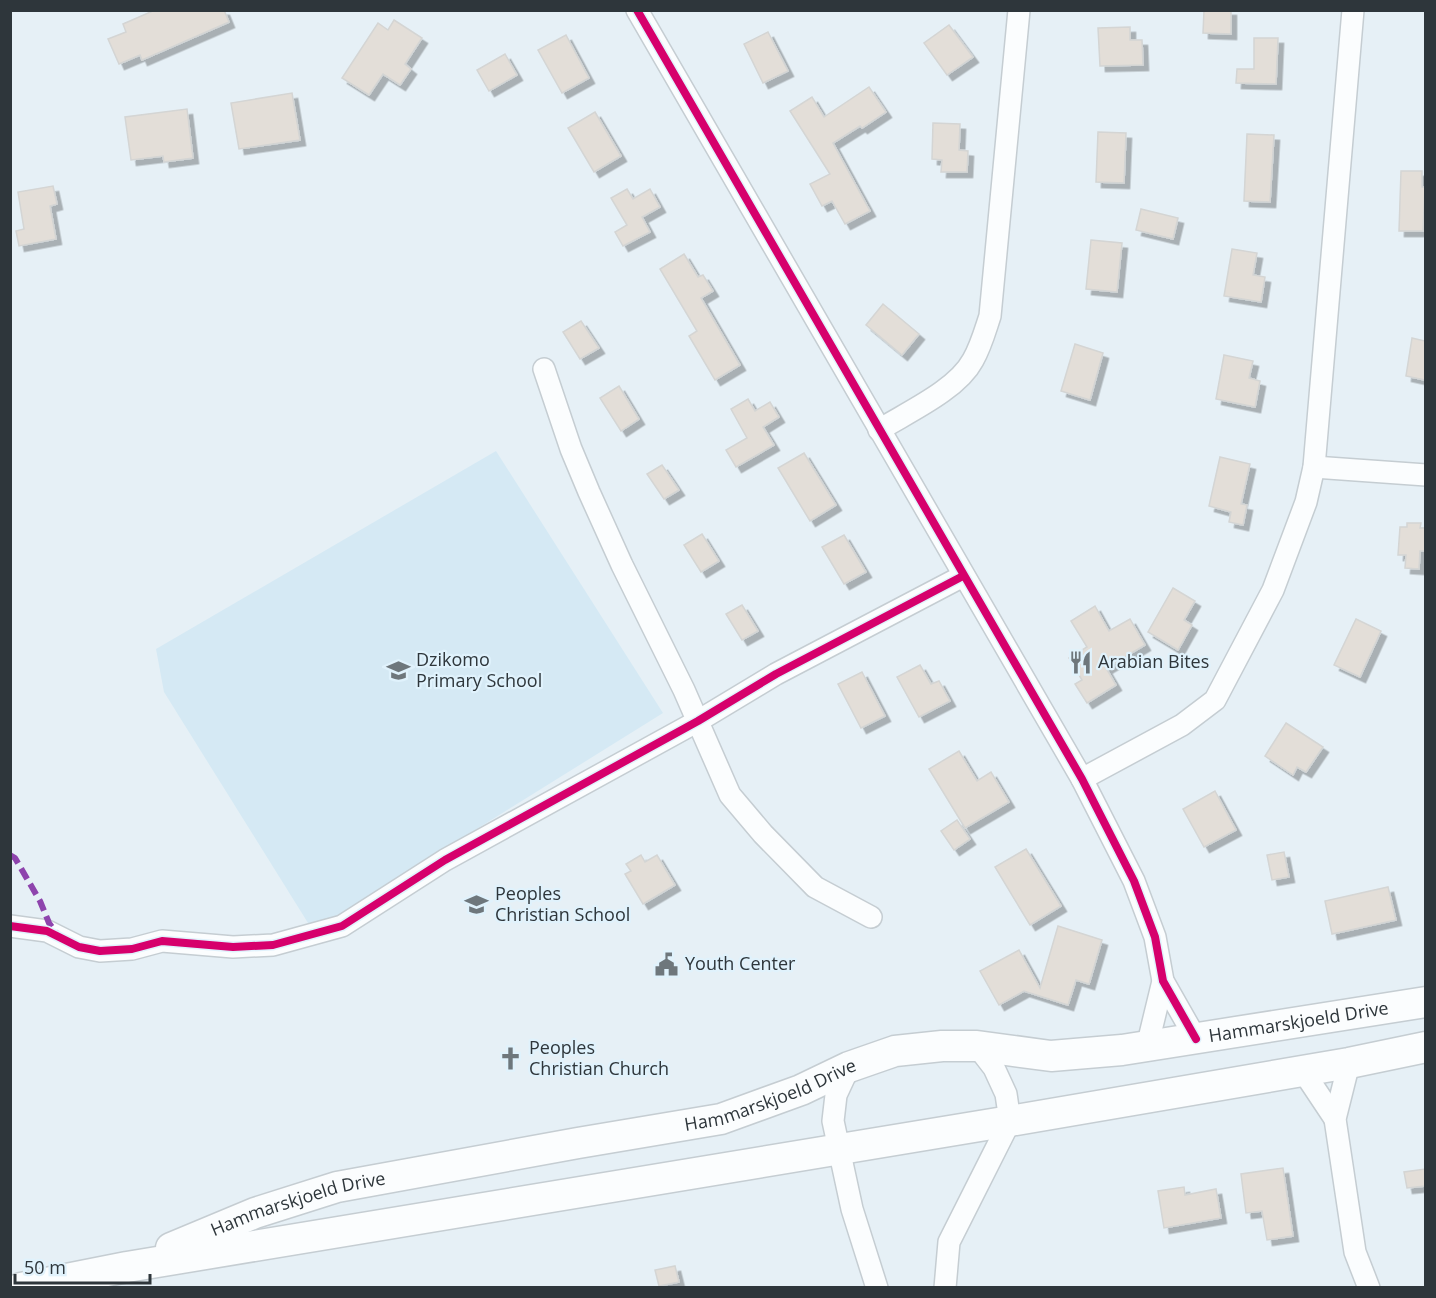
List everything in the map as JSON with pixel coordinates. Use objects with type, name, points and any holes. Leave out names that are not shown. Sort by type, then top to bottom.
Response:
[{"type":"main road","name":"Hammarskjoeld Drive","points":[[127,1267],[255,1213],[337,1188],[721,1119],[801,1090],[849,1068],[895,1051],[942,1046],[977,1046],[1051,1056],[1147,1047],[1425,1002]]},
{"type":"main road","points":[[1394,1006],[1404,1017],[1416,1049]]},
{"type":"main road","name":"Hammarskjoeld Drive","points":[[21,1287],[127,1267],[1010,1121],[1349,1063],[1416,1049]]},
{"type":"main road","points":[[386,1178],[377,1190],[376,1200],[380,1209],[395,1224]]},
{"type":"street","points":[[636,10],[1082,779],[1134,881],[1155,937],[1163,981],[1196,1039]]},
{"type":"street","points":[[879,430],[950,387],[972,363],[990,316],[1018,10]]},
{"type":"street","points":[[1082,779],[1182,725],[1215,700],[1273,590],[1306,501],[1314,467],[1353,10]]},
{"type":"street","points":[[544,369],[571,449],[589,492],[698,721],[730,795],[763,834],[815,887],[871,917]]},
{"type":"street","points":[[1314,467],[1425,475]]},
{"type":"street","points":[[10,926],[47,931],[80,947],[100,951],[132,949],[162,941],[233,946],[273,945],[342,926],[445,860],[698,721],[776,674],[963,576]]},
{"type":"street","points":[[1147,1047],[1163,981]]},
{"type":"street","points":[[945,1287],[949,1242],[1010,1121],[1006,1094],[994,1068],[977,1046]]},
{"type":"street","points":[[1349,1063],[1335,1119],[1355,1252],[1369,1287]]},
{"type":"street","points":[[849,1068],[836,1095],[832,1121],[852,1209],[876,1287]]},
{"type":"street","points":[[1303,1071],[1335,1119]]},
{"type":"shaded area","name":"Dzikomo Primary School","points":[[496,451],[663,713],[313,931],[164,692],[156,649]]},
{"type":"building","points":[[155,10],[224,10],[229,22],[142,60],[140,55],[119,64],[108,39],[126,32],[123,24]]},
{"type":"building","points":[[1204,10],[1231,10],[1231,34],[1203,33]]},
{"type":"building","points":[[394,20],[422,38],[405,64],[411,69],[400,85],[383,74],[369,95],[342,78],[378,23],[388,30]]},
{"type":"building","points":[[949,25],[973,57],[947,75],[924,43]]},
{"type":"building","points":[[1130,27],[1130,40],[1142,40],[1143,65],[1100,66],[1098,28]]},
{"type":"building","points":[[768,32],[788,71],[763,83],[744,44]]},
{"type":"building","points":[[566,35],[589,78],[562,93],[538,50]]},
{"type":"building","points":[[1254,38],[1278,38],[1276,84],[1236,83],[1237,69],[1254,69]]},
{"type":"building","points":[[505,54],[517,75],[489,91],[477,70]]},
{"type":"building","points":[[869,87],[886,112],[833,143],[870,211],[845,224],[832,201],[822,206],[810,184],[830,174],[790,111],[812,97],[824,117]]},
{"type":"building","points":[[292,93],[300,140],[239,149],[231,103]]},
{"type":"building","points":[[187,109],[193,158],[164,162],[163,156],[131,160],[125,117]]},
{"type":"building","points":[[595,112],[621,156],[594,172],[568,128]]},
{"type":"building","points":[[933,123],[960,124],[959,150],[968,151],[967,172],[941,172],[942,160],[932,159]]},
{"type":"building","points":[[1098,132],[1126,133],[1124,183],[1096,182]]},
{"type":"building","points":[[1247,134],[1274,135],[1270,202],[1244,201]]},
{"type":"building","points":[[1401,171],[1422,171],[1422,187],[1425,187],[1423,231],[1399,231]]},
{"type":"building","points":[[53,186],[57,204],[50,206],[56,239],[19,246],[16,231],[24,229],[18,192]]},
{"type":"building","points":[[627,189],[633,199],[650,189],[660,207],[642,217],[650,232],[623,246],[615,232],[627,225],[611,198]]},
{"type":"building","points":[[1141,209],[1178,218],[1173,239],[1136,230]]},
{"type":"building","points":[[1091,240],[1122,243],[1117,292],[1086,289]]},
{"type":"building","points":[[1232,249],[1257,253],[1253,275],[1265,277],[1261,302],[1224,296]]},
{"type":"building","points":[[684,254],[698,277],[703,275],[713,291],[701,298],[740,365],[715,380],[689,336],[697,331],[660,269]]},
{"type":"building","points":[[883,304],[919,334],[902,355],[866,325]]},
{"type":"building","points":[[581,321],[599,348],[580,359],[563,332]]},
{"type":"building","points":[[1412,338],[1425,341],[1425,380],[1406,376]]},
{"type":"building","points":[[1075,344],[1103,353],[1090,400],[1061,391]]},
{"type":"building","points":[[1224,355],[1253,361],[1249,378],[1260,381],[1255,407],[1216,399]]},
{"type":"building","points":[[619,386],[639,419],[621,431],[600,398]]},
{"type":"building","points":[[748,399],[755,411],[770,402],[779,417],[763,427],[774,445],[736,467],[726,450],[747,438],[731,409]]},
{"type":"building","points":[[804,453],[836,505],[810,521],[778,468]]},
{"type":"building","points":[[1220,457],[1250,464],[1241,504],[1247,505],[1243,525],[1229,522],[1231,512],[1209,506]]},
{"type":"building","points":[[662,465],[679,490],[664,499],[647,474]]},
{"type":"building","points":[[1407,523],[1421,523],[1420,528],[1425,528],[1425,551],[1420,551],[1419,569],[1405,568],[1406,555],[1398,555],[1400,527],[1407,527]]},
{"type":"building","points":[[702,534],[719,561],[701,572],[684,545]]},
{"type":"building","points":[[844,535],[866,572],[844,584],[822,547]]},
{"type":"building","points":[[1173,588],[1195,601],[1184,620],[1192,625],[1178,650],[1148,632]]},
{"type":"building","points":[[742,605],[758,631],[742,640],[726,614]]},
{"type":"building","points":[[1095,606],[1109,631],[1130,619],[1145,645],[1106,668],[1116,685],[1087,703],[1075,684],[1082,680],[1069,658],[1087,647],[1071,621]]},
{"type":"building","points":[[1356,619],[1381,631],[1360,677],[1334,665]]},
{"type":"building","points":[[920,665],[931,684],[939,681],[950,701],[919,717],[897,677]]},
{"type":"building","points":[[862,672],[885,716],[861,728],[838,684]]},
{"type":"building","points":[[1286,723],[1323,747],[1306,772],[1297,767],[1293,775],[1265,756]]},
{"type":"building","points":[[959,751],[977,781],[991,772],[1009,802],[965,828],[929,769]]},
{"type":"building","points":[[1215,791],[1236,830],[1204,847],[1183,809]]},
{"type":"building","points":[[957,820],[970,839],[954,850],[941,831]]},
{"type":"building","points":[[1026,849],[1061,906],[1030,925],[995,867]]},
{"type":"building","points":[[1284,852],[1289,877],[1272,880],[1267,855]]},
{"type":"building","points":[[641,855],[645,862],[657,855],[675,885],[643,904],[625,874],[631,871],[626,864]]},
{"type":"building","points":[[1388,887],[1396,920],[1332,934],[1325,901]]},
{"type":"building","points":[[1058,926],[1102,940],[1089,984],[1076,980],[1068,1005],[1024,991],[999,1005],[980,971],[1019,950],[1040,988]]},
{"type":"building","points":[[1283,1168],[1293,1236],[1267,1240],[1262,1211],[1246,1213],[1241,1174]]},
{"type":"building","points":[[1425,1169],[1425,1186],[1407,1188],[1404,1172]]},
{"type":"building","points":[[1184,1187],[1185,1195],[1216,1189],[1221,1218],[1164,1228],[1158,1191]]},
{"type":"building","points":[[675,1266],[679,1282],[659,1286],[655,1270]]},
{"type":"marked path","points":[[10,855],[15,858],[57,934]]},
{"type":"cycle path","points":[[637,10],[1082,779],[1134,881],[1155,937],[1163,981],[1196,1039]]},
{"type":"cycle path","points":[[10,926],[47,931],[79,947],[100,951],[132,949],[162,941],[233,947],[273,945],[342,926],[445,860],[698,721],[776,674],[963,576]]},
{"type":"place","name":"Arabian Bites","points":[[1080,662]]},
{"type":"place","name":"Dzikomo Primary School","points":[[398,670]]},
{"type":"place","name":"Peoples Christian School","points":[[477,904]]},
{"type":"place","name":"Youth Center","points":[[667,964]]},
{"type":"place","name":"Peoples Christian Church","points":[[511,1058]]}]
